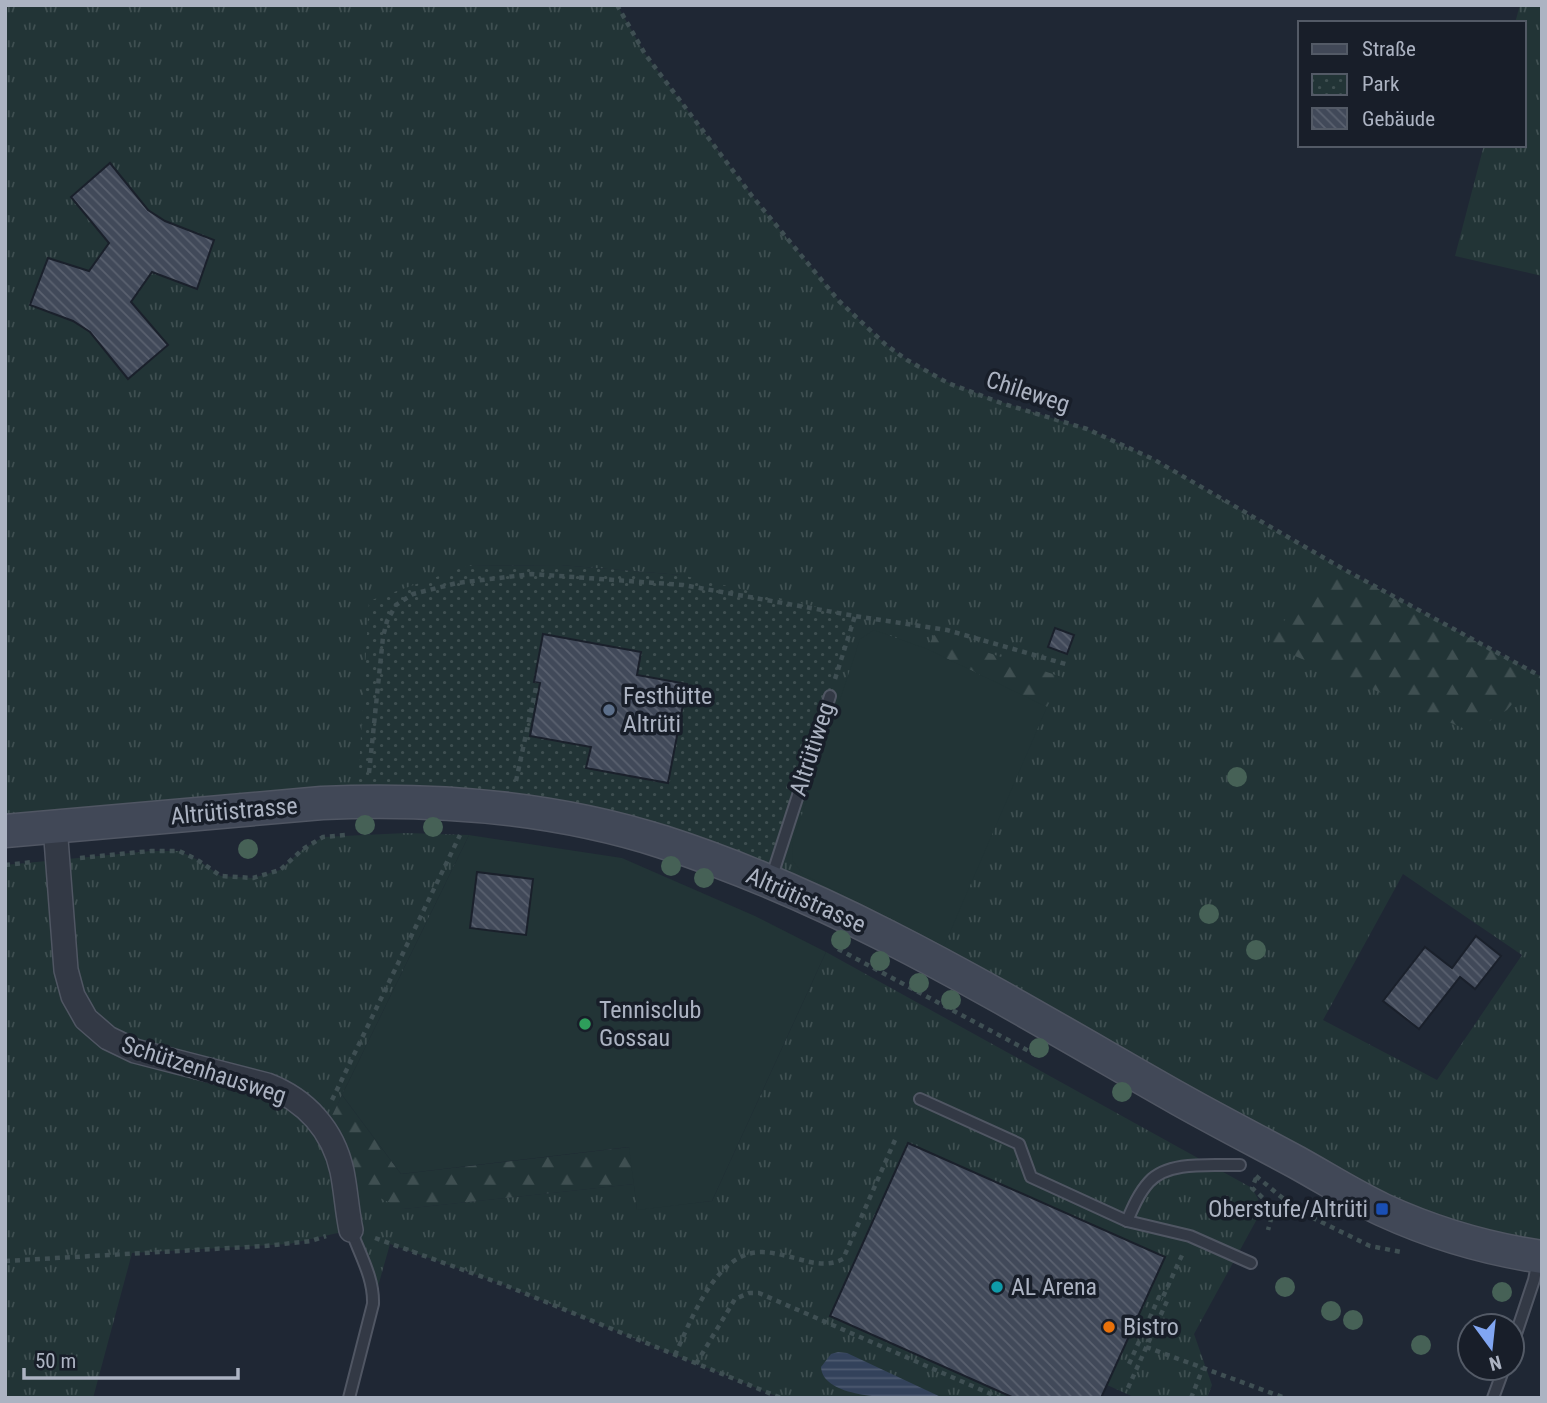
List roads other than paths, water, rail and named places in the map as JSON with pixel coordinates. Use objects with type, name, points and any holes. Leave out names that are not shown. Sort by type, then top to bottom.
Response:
[{"type":"street","name":"Altrütistrasse","points":[[5,831],[345,802],[458,804],[509,809],[607,827],[663,842],[771,882],[927,956],[1219,1121],[1382,1209],[1420,1225],[1487,1247],[1540,1257]]},
{"type":"street","name":"Schützenhausweg","points":[[54,826],[64,957],[69,983],[79,1009],[96,1029],[122,1046],[152,1057],[282,1091],[303,1105],[321,1123],[332,1142],[341,1168],[351,1230]]},
{"type":"lane","name":"Altrütiweg","points":[[771,882],[830,696]]},
{"type":"lane","points":[[920,1099],[1019,1144],[1031,1177],[1127,1220],[1190,1236],[1251,1263]]},
{"type":"lane","points":[[1127,1220],[1144,1188],[1157,1175],[1176,1168],[1240,1165]]},
{"type":"lane","points":[[349,1398],[373,1304],[371,1279],[351,1230]]},
{"type":"lane","points":[[1523,1312],[1540,1257]]},
{"type":"water","points":[[847,1353],[943,1398],[872,1396],[837,1387],[826,1379],[821,1367],[831,1354]]},
{"type":"place","name":"Festhütte Altrüti","points":[[609,710]]},
{"type":"place","name":"Tennisclub Gossau","points":[[585,1024]]},
{"type":"place","name":"Oberstufe/Altrüti","points":[[1382,1209]]},
{"type":"place","name":"AL Arena","points":[[997,1287]]},
{"type":"place","name":"Bistro","points":[[1109,1327]]}]
